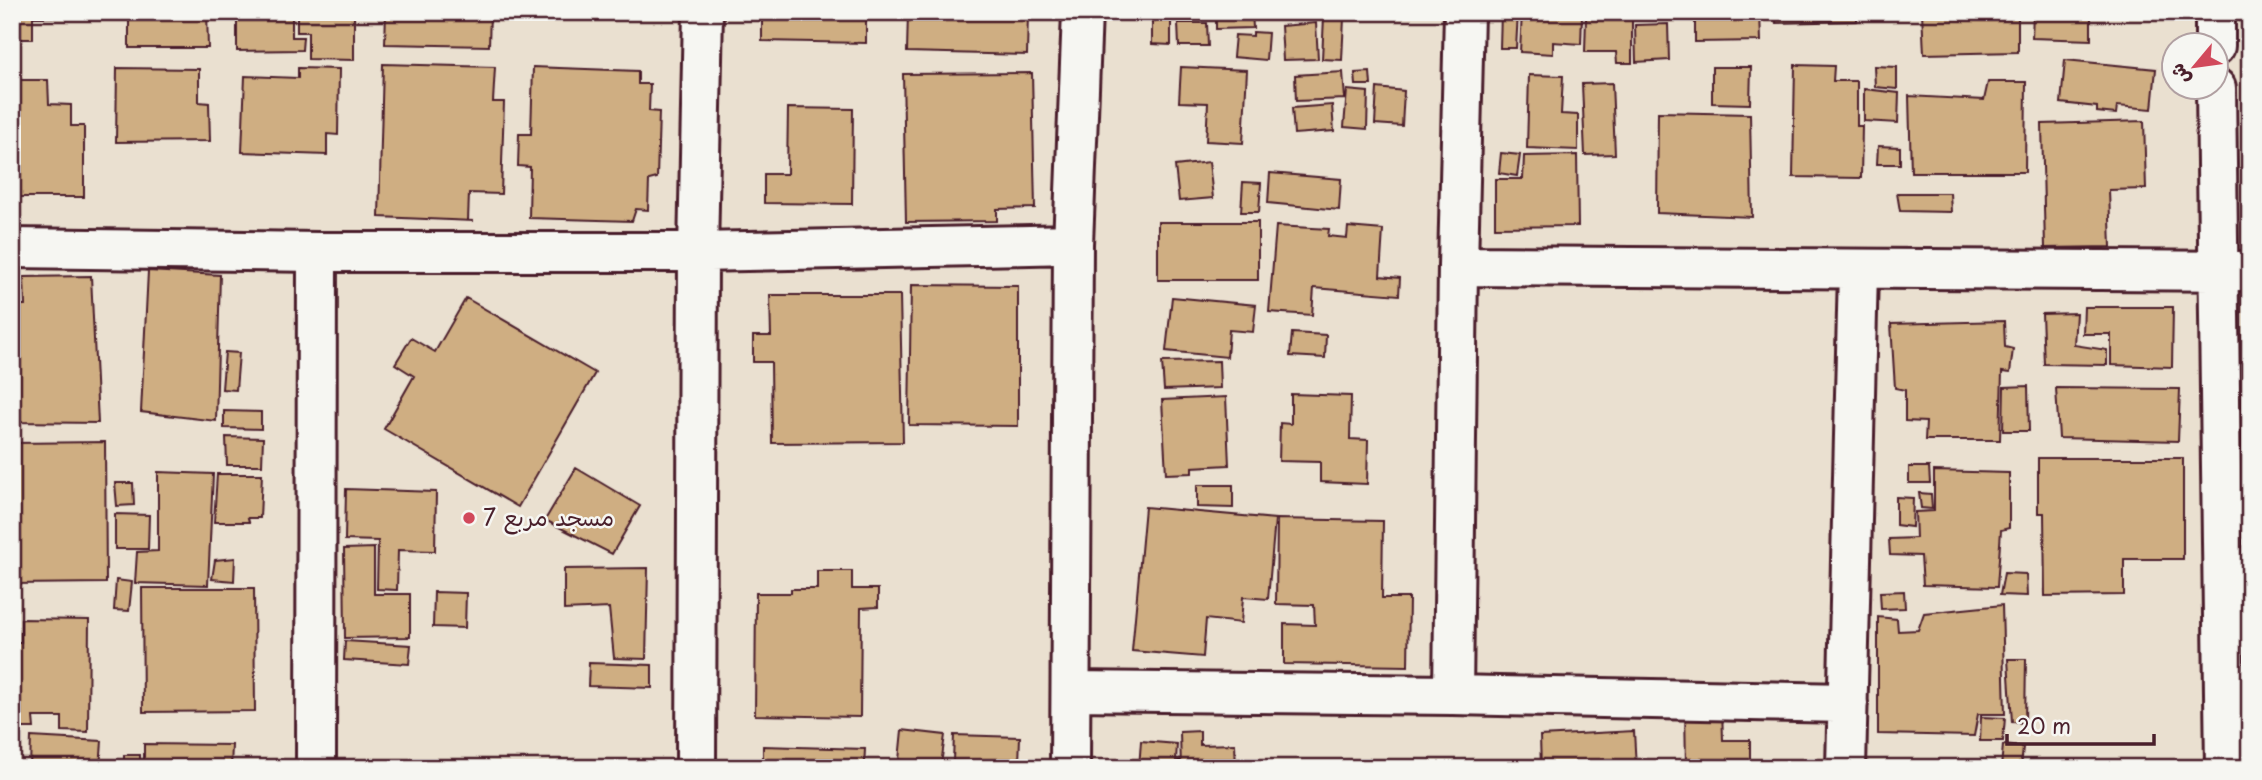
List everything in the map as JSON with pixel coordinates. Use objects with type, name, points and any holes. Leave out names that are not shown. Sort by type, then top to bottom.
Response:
[{"type":"street","points":[[696,768],[698,252],[704,12]]},
{"type":"street","points":[[1070,768],[1073,244],[1082,12]]},
{"type":"street","points":[[1453,695],[1464,12]]},
{"type":"street","points":[[2215,12],[2215,32]]},
{"type":"street","points":[[2217,102],[2234,270],[2225,768]]},
{"type":"street","points":[[12,248],[317,252],[698,252],[1073,244]]},
{"type":"street","points":[[316,768],[317,252]]},
{"type":"street","points":[[1458,266],[2234,270]]},
{"type":"street","points":[[1846,768],[1858,270]]},
{"type":"street","points":[[1071,691],[1848,703]]},
{"type":"building","points":[[12,12],[79,12],[80,17],[33,17],[33,39],[12,39]]},
{"type":"building","points":[[129,12],[207,12],[208,48],[129,48]]},
{"type":"building","points":[[237,12],[292,12],[292,37],[303,37],[302,50],[237,51]]},
{"type":"building","points":[[297,12],[354,12],[354,60],[308,59],[308,32],[297,32]]},
{"type":"building","points":[[386,12],[490,12],[489,46],[385,44]]},
{"type":"building","points":[[762,12],[866,12],[866,43],[762,41]]},
{"type":"building","points":[[908,12],[1028,12],[1027,55],[907,52]]},
{"type":"building","points":[[1186,12],[1252,12],[1253,28],[1216,29],[1216,13],[1186,15]]},
{"type":"building","points":[[1501,12],[1518,12],[1516,48],[1500,48]]},
{"type":"building","points":[[1522,12],[1616,12],[1616,16],[1582,15],[1581,44],[1553,42],[1553,54],[1520,52]]},
{"type":"building","points":[[1695,12],[1760,12],[1761,41],[1695,42]]},
{"type":"building","points":[[1776,12],[1857,12],[1857,21],[1776,23]]},
{"type":"building","points":[[1922,12],[2018,12],[2018,52],[1924,54]]},
{"type":"building","points":[[2033,12],[2091,12],[2091,40],[2032,38]]},
{"type":"building","points":[[1152,17],[1171,18],[1171,45],[1152,44]]},
{"type":"building","points":[[1324,17],[1344,18],[1342,60],[1322,59]]},
{"type":"building","points":[[1586,18],[1632,18],[1632,63],[1617,63],[1616,52],[1585,52]]},
{"type":"building","points":[[1178,23],[1207,23],[1208,46],[1179,46]]},
{"type":"building","points":[[1316,23],[1318,59],[1283,60],[1281,26]]},
{"type":"building","points":[[1668,24],[1669,60],[1636,62],[1635,25]]},
{"type":"building","points":[[1253,32],[1268,33],[1266,60],[1233,57],[1235,35],[1253,36]]},
{"type":"building","points":[[2065,60],[2156,69],[2152,109],[2117,106],[2116,114],[2097,112],[2097,107],[2061,103]]},
{"type":"building","points":[[383,64],[495,67],[493,102],[504,102],[501,194],[469,193],[468,221],[379,217]]},
{"type":"building","points":[[1795,65],[1834,66],[1833,81],[1857,81],[1857,126],[1862,126],[1861,178],[1793,177]]},
{"type":"building","points":[[1874,66],[1897,67],[1897,89],[1875,87]]},
{"type":"building","points":[[533,67],[638,71],[638,84],[650,84],[649,111],[659,112],[657,178],[649,180],[648,210],[636,209],[632,221],[529,218],[530,167],[518,166],[519,134],[531,134]]},
{"type":"building","points":[[1181,67],[1247,70],[1243,143],[1206,141],[1208,103],[1179,102]]},
{"type":"building","points":[[1712,67],[1751,67],[1750,104],[1712,103]]},
{"type":"building","points":[[117,68],[199,69],[199,102],[209,103],[210,141],[116,142]]},
{"type":"building","points":[[298,68],[339,69],[338,135],[327,134],[327,155],[242,152],[245,76],[298,78]]},
{"type":"building","points":[[1343,72],[1345,99],[1296,101],[1295,75]]},
{"type":"building","points":[[1370,72],[1371,85],[1356,85],[1355,73]]},
{"type":"building","points":[[1032,73],[1035,208],[997,209],[997,221],[906,222],[903,74]]},
{"type":"building","points":[[1529,75],[1563,76],[1561,114],[1578,115],[1578,150],[1527,148]]},
{"type":"building","points":[[12,80],[48,80],[49,104],[71,105],[71,126],[84,126],[84,197],[12,197]]},
{"type":"building","points":[[1988,82],[2026,82],[2025,172],[1911,172],[1909,96],[1984,100]]},
{"type":"building","points":[[1612,83],[1615,154],[1585,155],[1582,84]]},
{"type":"building","points":[[1377,88],[1404,91],[1402,126],[1375,124]]},
{"type":"building","points":[[1864,89],[1899,93],[1898,123],[1864,121]]},
{"type":"building","points":[[1347,90],[1368,92],[1367,129],[1344,127]]},
{"type":"building","points":[[1332,105],[1334,131],[1294,134],[1292,108]]},
{"type":"building","points":[[788,108],[853,109],[852,204],[764,203],[764,174],[787,174]]},
{"type":"building","points":[[1658,112],[1750,114],[1752,217],[1657,213]]},
{"type":"building","points":[[2144,121],[2146,189],[2109,190],[2111,247],[2045,248],[2042,124]]},
{"type":"building","points":[[1878,146],[1900,147],[1900,164],[1877,164]]},
{"type":"building","points":[[1501,153],[1520,155],[1517,176],[1499,173]]},
{"type":"building","points":[[1577,155],[1578,226],[1495,227],[1495,179],[1523,179],[1524,156]]},
{"type":"building","points":[[1209,162],[1213,198],[1179,201],[1175,166]]},
{"type":"building","points":[[1270,173],[1341,179],[1339,210],[1268,203]]},
{"type":"building","points":[[1243,182],[1261,183],[1259,212],[1241,212]]},
{"type":"building","points":[[1897,193],[1950,193],[1951,212],[1900,211]]},
{"type":"building","points":[[1158,222],[1258,222],[1258,280],[1158,280]]},
{"type":"building","points":[[1276,226],[1329,229],[1328,236],[1347,238],[1348,227],[1383,230],[1380,276],[1400,278],[1399,295],[1314,288],[1312,315],[1269,312]]},
{"type":"building","points":[[148,271],[220,275],[216,421],[141,412]]},
{"type":"building","points":[[91,276],[98,423],[12,422],[12,305],[25,305],[24,277]]},
{"type":"building","points":[[911,285],[1018,286],[1018,426],[909,425]]},
{"type":"building","points":[[770,295],[900,295],[903,442],[772,443],[771,362],[753,362],[753,336],[771,336]]},
{"type":"building","points":[[1172,297],[1256,305],[1253,332],[1229,330],[1227,357],[1166,351]]},
{"type":"building","points":[[466,298],[595,373],[518,507],[384,429],[414,376],[395,364],[411,338],[435,352]]},
{"type":"building","points":[[2084,307],[2173,307],[2172,367],[2111,365],[2111,334],[2083,334]]},
{"type":"building","points":[[2076,313],[2074,345],[2107,350],[2107,365],[2044,364],[2042,314]]},
{"type":"building","points":[[2004,321],[2005,347],[2013,349],[2010,373],[2002,372],[2000,440],[1925,440],[1926,422],[1905,421],[1905,390],[1895,388],[1891,324]]},
{"type":"building","points":[[1292,333],[1326,335],[1325,358],[1290,356]]},
{"type":"building","points":[[225,352],[239,353],[236,390],[222,389]]},
{"type":"building","points":[[1219,361],[1220,388],[1164,390],[1162,362]]},
{"type":"building","points":[[2028,386],[2029,431],[2003,431],[2004,387]]},
{"type":"building","points":[[2056,388],[2180,389],[2178,441],[2059,438]]},
{"type":"building","points":[[1291,394],[1351,396],[1350,439],[1368,440],[1367,484],[1320,482],[1320,462],[1279,461],[1280,423],[1291,424]]},
{"type":"building","points":[[1226,397],[1229,465],[1192,467],[1192,473],[1166,474],[1162,400]]},
{"type":"building","points":[[224,411],[261,412],[261,429],[224,428]]},
{"type":"building","points":[[226,437],[263,438],[262,465],[227,465]]},
{"type":"building","points":[[105,442],[106,583],[12,584],[12,443]]},
{"type":"building","points":[[2038,458],[2183,458],[2183,559],[2124,559],[2124,595],[2045,596],[2044,513],[2038,513]]},
{"type":"building","points":[[1909,467],[1929,467],[1930,483],[1909,483]]},
{"type":"building","points":[[576,468],[640,506],[612,554],[545,520]]},
{"type":"building","points":[[1934,471],[2009,473],[2009,528],[2001,530],[1997,587],[1923,585],[1921,556],[1890,555],[1889,539],[1916,538],[1915,512],[1934,511]]},
{"type":"building","points":[[158,472],[213,474],[208,585],[135,583],[137,552],[158,551]]},
{"type":"building","points":[[217,474],[262,474],[260,518],[248,518],[249,522],[214,522]]},
{"type":"building","points":[[115,483],[133,483],[134,505],[117,506]]},
{"type":"building","points":[[1197,485],[1233,485],[1233,508],[1197,507]]},
{"type":"building","points":[[346,489],[436,492],[435,551],[398,550],[397,590],[377,589],[378,541],[345,540]]},
{"type":"building","points":[[1919,493],[1931,494],[1932,509],[1921,508]]},
{"type":"building","points":[[1896,497],[1913,498],[1912,527],[1896,525]]},
{"type":"building","points":[[1145,507],[1275,519],[1268,599],[1243,597],[1241,623],[1206,619],[1203,657],[1132,651]]},
{"type":"building","points":[[115,514],[149,515],[148,549],[115,549]]},
{"type":"building","points":[[1277,519],[1383,521],[1382,598],[1409,598],[1408,666],[1284,664],[1284,624],[1315,625],[1314,605],[1276,604]]},
{"type":"building","points":[[374,548],[374,594],[410,594],[410,637],[345,638],[344,549]]},
{"type":"building","points":[[235,558],[234,581],[212,579],[215,560]]},
{"type":"building","points":[[648,568],[646,659],[614,658],[609,608],[564,610],[564,569]]},
{"type":"building","points":[[817,571],[852,571],[852,589],[878,589],[878,607],[861,608],[860,717],[755,715],[756,593],[791,593],[791,589],[817,589]]},
{"type":"building","points":[[2004,573],[2026,574],[2027,596],[2000,595]]},
{"type":"building","points":[[116,580],[132,582],[129,611],[114,610]]},
{"type":"building","points":[[142,588],[254,588],[255,711],[143,712]]},
{"type":"building","points":[[1904,591],[1905,608],[1881,609],[1880,592]]},
{"type":"building","points":[[434,592],[466,593],[465,628],[433,627]]},
{"type":"building","points":[[2002,605],[2005,714],[1978,714],[1974,736],[1878,734],[1878,617],[1897,619],[1898,631],[1918,630],[1924,613]]},
{"type":"building","points":[[21,619],[89,620],[88,732],[62,731],[62,717],[33,717],[34,728],[12,728],[12,642],[21,642]]},
{"type":"building","points":[[345,641],[411,645],[409,664],[344,660]]},
{"type":"building","points":[[2008,659],[2026,659],[2025,723],[2012,722]]},
{"type":"building","points":[[589,663],[652,665],[652,688],[588,686]]},
{"type":"building","points":[[1722,707],[1723,740],[1750,740],[1750,768],[1686,768],[1685,708]]},
{"type":"building","points":[[1981,717],[2005,718],[2003,741],[1980,741]]},
{"type":"building","points":[[902,730],[945,735],[941,765],[899,760]]},
{"type":"building","points":[[1200,731],[1200,745],[1235,744],[1236,768],[1181,768],[1180,732]]},
{"type":"building","points":[[1634,731],[1636,768],[1541,768],[1540,736]]},
{"type":"building","points":[[954,735],[1020,737],[1019,763],[953,761]]},
{"type":"building","points":[[31,737],[102,741],[100,768],[30,768]]},
{"type":"building","points":[[1141,741],[1177,744],[1178,768],[1139,768]]},
{"type":"building","points":[[144,744],[232,745],[231,768],[144,768]]},
{"type":"building","points":[[2003,745],[2023,747],[2021,768],[2001,768]]},
{"type":"building","points":[[763,746],[865,749],[864,768],[763,768]]},
{"type":"building","points":[[124,755],[140,755],[140,768],[124,768]]},
{"type":"building","points":[[2037,763],[2100,763],[2100,768],[2037,768]]},
{"type":"place","name":"مسجد مربع 7","points":[[469,518]]}]
